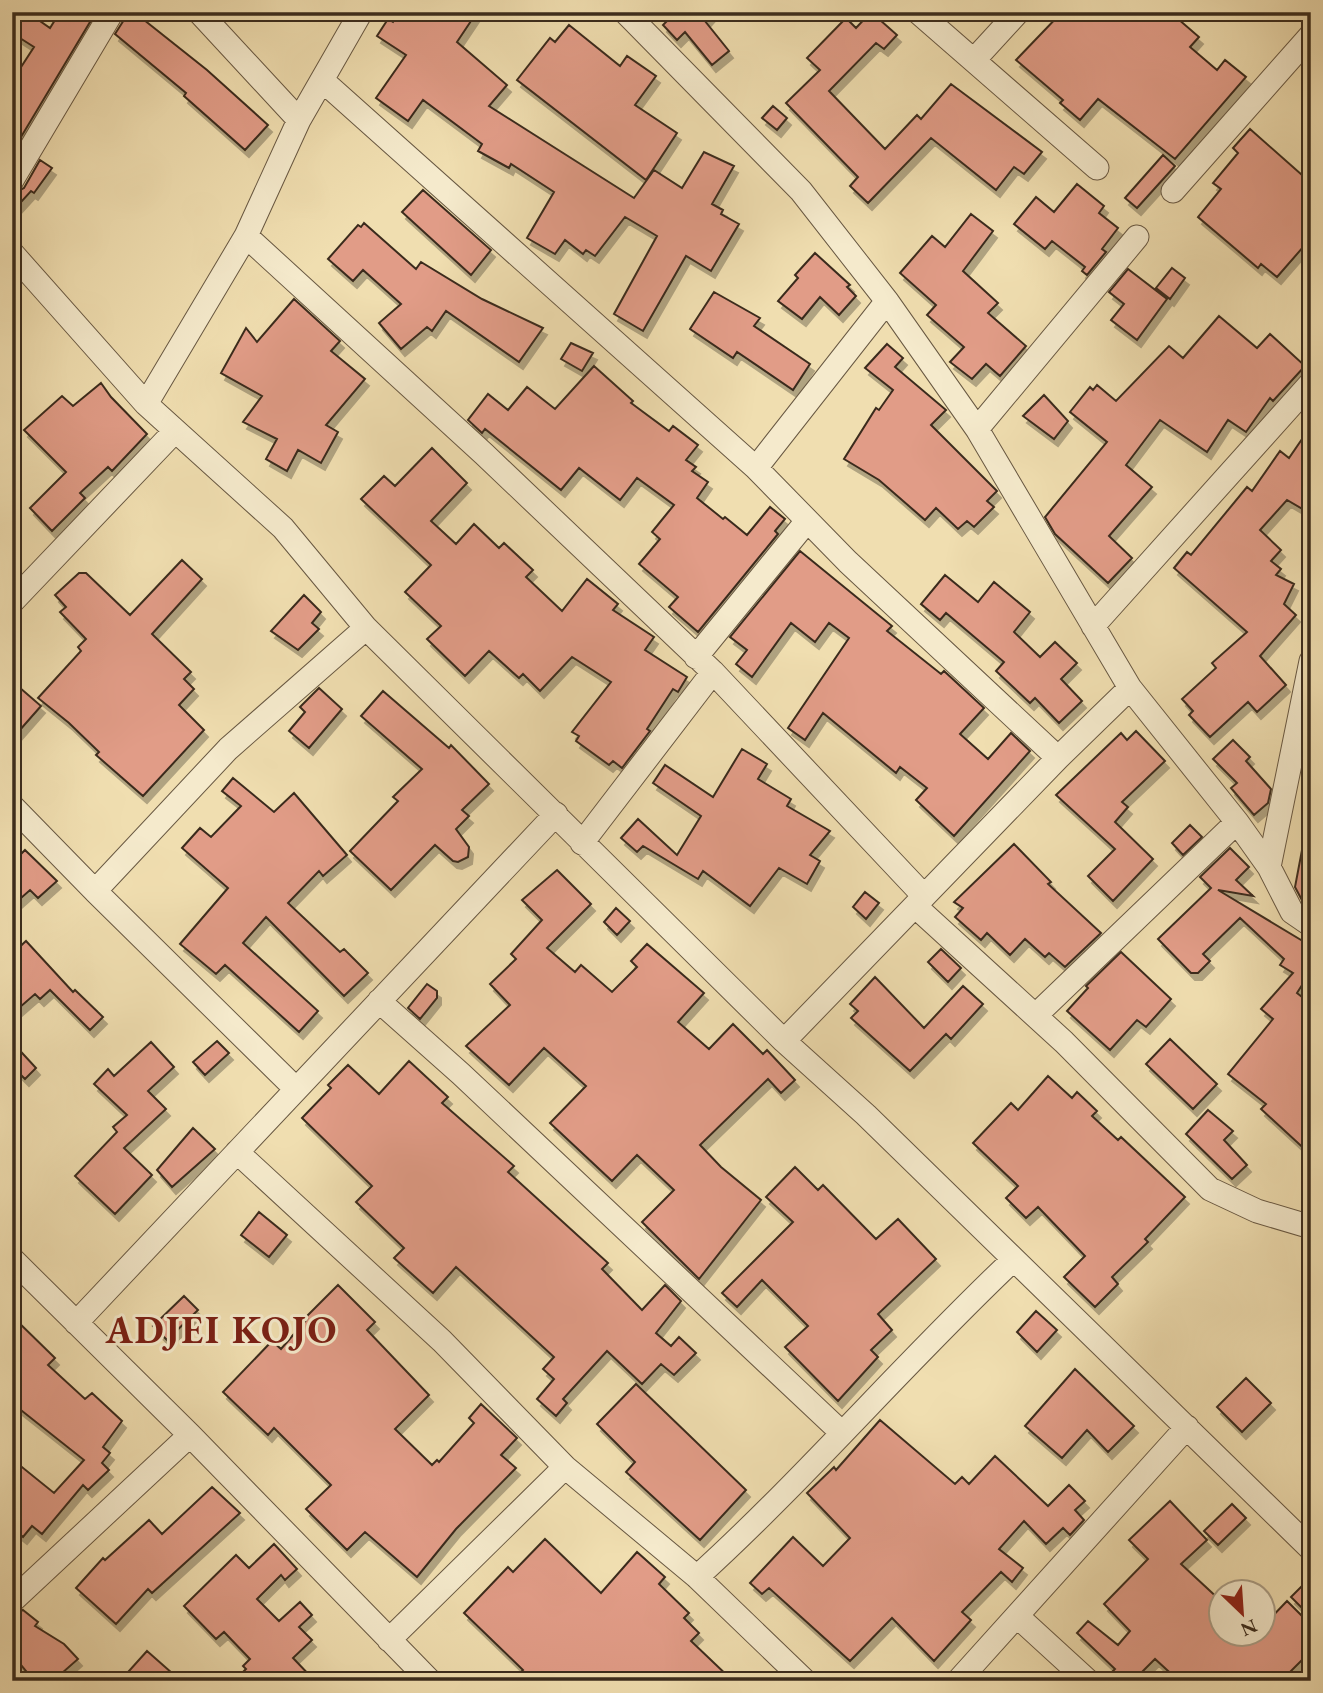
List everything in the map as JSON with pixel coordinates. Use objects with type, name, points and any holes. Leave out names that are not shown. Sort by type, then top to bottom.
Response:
[{"type":"street","points":[[12,180],[112,12]]},
{"type":"street","points":[[199,12],[299,120]]},
{"type":"street","points":[[146,404],[246,236],[299,120],[361,12]]},
{"type":"street","points":[[625,12],[801,191],[887,301],[977,429],[1130,688],[1237,821],[1269,866],[1292,912],[1311,925]]},
{"type":"street","points":[[918,12],[1097,168]]},
{"type":"street","points":[[974,60],[1018,12]]},
{"type":"street","points":[[1173,191],[1311,35]]},
{"type":"street","points":[[323,80],[756,468],[807,521],[1058,758]]},
{"type":"street","points":[[246,236],[484,454],[704,664],[920,901],[1210,1189],[1258,1211],[1311,1227]]},
{"type":"street","points":[[977,429],[1137,237]]},
{"type":"street","points":[[12,253],[146,404],[283,528],[366,628],[784,1041],[866,1115],[1013,1261],[1309,1544]]},
{"type":"street","points":[[756,468],[887,301]]},
{"type":"street","points":[[1093,626],[1311,383]]},
{"type":"street","points":[[12,602],[175,430]]},
{"type":"street","points":[[582,843],[704,664],[807,521]]},
{"type":"street","points":[[95,891],[228,749],[366,628]]},
{"type":"street","points":[[1269,866],[1311,661]]},
{"type":"street","points":[[784,1041],[1058,758],[1130,688]]},
{"type":"street","points":[[12,806],[296,1089]]},
{"type":"street","points":[[76,1323],[556,814]]},
{"type":"street","points":[[1036,1015],[1237,821]]},
{"type":"street","points":[[379,1002],[471,1083],[841,1432]]},
{"type":"street","points":[[237,1153],[442,1341],[565,1467],[697,1577],[805,1681]]},
{"type":"street","points":[[12,1259],[190,1434],[430,1681]]},
{"type":"street","points":[[697,1577],[763,1514],[945,1324],[1013,1261]]},
{"type":"street","points":[[958,1681],[1187,1427]]},
{"type":"street","points":[[12,1601],[190,1434]]},
{"type":"street","points":[[389,1640],[565,1467]]},
{"type":"street","points":[[1017,1616],[1088,1681]]},
{"type":"building","points":[[12,12],[27,12],[50,28],[60,12],[96,12],[12,152],[12,81],[34,47],[12,33]]},
{"type":"building","points":[[129,12],[134,12],[207,70],[268,125],[245,150],[184,96],[186,93],[115,34]]},
{"type":"building","points":[[400,12],[477,12],[457,42],[507,85],[489,106],[634,198],[654,170],[682,188],[704,152],[734,166],[712,204],[723,210],[721,214],[739,224],[711,271],[686,256],[643,331],[614,314],[657,236],[625,217],[595,256],[586,250],[583,254],[565,240],[555,254],[527,238],[554,192],[511,164],[509,168],[478,151],[482,144],[423,100],[408,121],[376,98],[406,55],[377,36],[388,19],[393,22]]},
{"type":"building","points":[[669,12],[713,12],[705,21],[729,51],[712,65],[685,32],[677,40],[663,25],[672,16]]},
{"type":"building","points":[[871,12],[897,35],[884,49],[876,43],[829,91],[885,149],[917,115],[921,119],[951,84],[1042,152],[1024,174],[1014,167],[996,190],[931,138],[868,203],[850,186],[858,177],[786,103],[820,70],[807,58],[846,18],[856,28]]},
{"type":"building","points":[[1062,12],[1170,12],[1199,37],[1190,47],[1217,70],[1225,60],[1246,77],[1175,159],[1098,99],[1080,120],[1060,103],[1063,100],[1016,60]]},
{"type":"building","points":[[569,25],[620,66],[627,56],[656,76],[635,105],[677,133],[646,180],[517,80],[550,38],[555,42]]},
{"type":"building","points":[[773,106],[787,118],[777,130],[762,118]]},
{"type":"building","points":[[1250,129],[1311,183],[1311,238],[1277,277],[1261,264],[1258,268],[1198,217],[1221,189],[1213,183],[1238,153],[1233,148]]},
{"type":"building","points":[[1163,155],[1175,166],[1137,208],[1125,198]]},
{"type":"building","points":[[40,160],[52,168],[34,193],[31,191],[12,212],[12,194],[24,188]]},
{"type":"building","points":[[1077,184],[1104,206],[1099,213],[1118,228],[1102,249],[1106,252],[1087,275],[1082,271],[1085,267],[1052,241],[1045,249],[1014,224],[1036,197],[1054,212]]},
{"type":"building","points":[[423,190],[491,250],[471,275],[402,212]]},
{"type":"building","points":[[971,214],[993,231],[963,271],[998,303],[988,313],[1026,346],[1000,376],[986,364],[972,379],[950,362],[964,347],[927,315],[936,305],[900,273],[932,236],[945,247]]},
{"type":"building","points":[[364,223],[416,269],[421,262],[482,299],[543,328],[519,362],[446,311],[432,331],[427,327],[401,349],[379,323],[401,304],[363,270],[353,281],[328,259],[358,225],[361,227]]},
{"type":"building","points":[[815,253],[850,285],[847,287],[856,296],[839,315],[820,297],[802,319],[778,301],[798,278],[795,275]]},
{"type":"building","points":[[1172,268],[1185,278],[1170,299],[1156,288]]},
{"type":"building","points":[[1128,269],[1167,299],[1137,340],[1111,320],[1124,304],[1109,292]]},
{"type":"building","points":[[714,292],[760,318],[754,326],[810,364],[793,390],[737,352],[733,358],[690,329]]},
{"type":"building","points":[[294,299],[340,341],[331,351],[365,379],[326,425],[338,432],[321,463],[298,450],[287,471],[266,459],[277,439],[243,422],[262,396],[221,373],[246,328],[257,342]]},
{"type":"building","points":[[1219,316],[1257,348],[1270,334],[1305,366],[1273,401],[1270,398],[1246,432],[1228,420],[1207,452],[1160,420],[1126,465],[1152,487],[1109,536],[1132,558],[1108,583],[1055,534],[1045,517],[1107,442],[1070,412],[1090,387],[1093,390],[1097,385],[1116,401],[1169,346],[1183,358]]},
{"type":"building","points":[[571,343],[593,353],[582,371],[561,359]]},
{"type":"building","points":[[887,344],[903,358],[895,367],[946,410],[931,425],[997,491],[987,501],[994,507],[974,527],[967,521],[958,529],[936,508],[925,520],[879,480],[844,459],[876,408],[879,410],[893,390],[865,368]]},
{"type":"building","points":[[594,366],[633,401],[631,403],[669,431],[673,426],[698,445],[686,460],[696,467],[692,471],[708,482],[697,498],[723,519],[725,517],[747,535],[770,507],[785,519],[775,531],[778,534],[698,632],[669,607],[678,597],[639,564],[660,539],[652,532],[674,505],[637,478],[620,500],[579,468],[561,490],[485,429],[482,433],[468,420],[488,394],[508,410],[527,387],[555,409]]},
{"type":"building","points":[[101,383],[147,434],[112,471],[108,467],[80,493],[85,498],[52,531],[30,508],[66,472],[24,430],[62,396],[73,406]]},
{"type":"building","points":[[1044,395],[1068,421],[1054,439],[1023,416]]},
{"type":"building","points":[[1311,426],[1311,514],[1287,500],[1260,530],[1281,550],[1271,561],[1281,569],[1276,575],[1294,584],[1284,604],[1296,615],[1260,656],[1286,685],[1257,712],[1248,702],[1210,737],[1189,715],[1193,711],[1182,699],[1216,668],[1212,663],[1247,632],[1174,568],[1187,552],[1191,555],[1247,487],[1252,491],[1280,451],[1289,458]]},
{"type":"building","points":[[432,448],[467,483],[431,521],[456,544],[474,524],[499,548],[504,543],[533,570],[526,577],[562,611],[587,579],[618,604],[613,610],[654,637],[645,650],[687,677],[678,692],[673,689],[647,729],[650,731],[622,768],[613,761],[609,765],[576,741],[579,736],[572,732],[611,682],[572,657],[540,691],[523,674],[519,678],[489,651],[465,676],[427,639],[441,626],[405,592],[431,565],[361,499],[384,476],[395,486]]},
{"type":"building","points":[[800,551],[892,626],[887,631],[941,674],[944,671],[984,708],[960,734],[988,759],[1011,733],[1030,751],[954,836],[916,800],[927,788],[900,767],[896,773],[823,713],[805,740],[788,728],[849,638],[829,623],[815,642],[791,623],[752,677],[736,664],[747,650],[730,637]]},
{"type":"building","points":[[182,560],[202,579],[152,634],[191,672],[184,679],[194,689],[179,705],[204,730],[143,796],[96,755],[99,752],[69,723],[38,698],[81,651],[78,647],[86,639],[60,612],[66,607],[55,595],[79,573],[86,573],[130,615]]},
{"type":"building","points":[[945,575],[978,602],[994,582],[1030,612],[1014,632],[1040,657],[1055,642],[1077,663],[1061,679],[1082,701],[1059,723],[1035,698],[1030,703],[996,671],[1004,662],[946,613],[940,620],[921,604]]},
{"type":"building","points":[[304,595],[321,612],[312,623],[319,629],[298,650],[271,631]]},
{"type":"building","points":[[12,681],[41,706],[12,739]]},
{"type":"building","points":[[319,688],[342,709],[309,748],[289,731],[305,712],[300,707]]},
{"type":"building","points":[[383,691],[449,748],[451,745],[489,784],[462,810],[469,816],[456,829],[469,847],[468,857],[458,862],[453,861],[435,845],[391,890],[350,851],[398,801],[393,797],[422,769],[361,716]]},
{"type":"building","points":[[1136,731],[1165,761],[1122,802],[1128,807],[1115,822],[1153,859],[1113,901],[1088,876],[1115,849],[1056,795],[1121,733],[1127,740]]},
{"type":"building","points":[[1233,740],[1250,757],[1246,761],[1271,789],[1268,803],[1254,815],[1231,788],[1237,783],[1213,759]]},
{"type":"building","points":[[742,749],[767,764],[758,779],[791,799],[787,806],[830,831],[810,855],[820,861],[807,884],[779,868],[750,906],[703,871],[698,879],[643,846],[637,852],[621,838],[638,819],[677,855],[701,816],[653,783],[665,765],[713,797]]},
{"type":"building","points":[[233,778],[274,812],[294,793],[347,855],[323,876],[319,871],[288,903],[340,952],[344,949],[368,973],[344,996],[266,917],[243,943],[318,1011],[299,1032],[225,965],[216,974],[180,944],[228,888],[182,848],[200,828],[211,837],[241,806],[222,791]]},
{"type":"building","points":[[1190,825],[1202,837],[1183,855],[1172,843]]},
{"type":"building","points":[[1014,844],[1051,882],[1048,884],[1101,933],[1065,967],[1049,953],[1045,957],[1025,939],[1010,955],[987,933],[981,940],[955,917],[963,908],[954,902]]},
{"type":"building","points":[[1230,848],[1249,867],[1236,880],[1253,896],[1218,890],[1311,946],[1311,971],[1297,993],[1311,1004],[1311,1155],[1261,1109],[1266,1104],[1228,1074],[1273,1019],[1261,1009],[1293,973],[1280,965],[1284,959],[1240,918],[1203,954],[1210,961],[1198,973],[1191,973],[1158,939],[1211,888],[1200,877]]},
{"type":"building","points":[[25,850],[57,881],[38,898],[30,890],[12,906],[12,863]]},
{"type":"building","points":[[1302,850],[1311,851],[1311,906],[1303,902],[1295,887]]},
{"type":"building","points":[[557,870],[591,904],[547,948],[575,972],[581,965],[612,992],[637,967],[631,961],[647,944],[704,993],[678,1022],[709,1049],[733,1024],[763,1054],[767,1050],[795,1080],[781,1093],[768,1079],[700,1145],[721,1167],[761,1200],[699,1279],[642,1222],[674,1190],[637,1155],[612,1181],[550,1123],[586,1086],[544,1048],[509,1085],[466,1046],[510,1005],[490,984],[516,959],[511,954],[542,920],[522,900]]},
{"type":"building","points":[[865,892],[879,903],[866,919],[853,907]]},
{"type":"building","points":[[616,908],[630,921],[617,935],[604,922]]},
{"type":"building","points":[[26,941],[73,992],[75,990],[103,1017],[90,1030],[50,990],[40,999],[35,994],[12,1014],[12,954]]},
{"type":"building","points":[[941,949],[961,968],[948,982],[928,962]]},
{"type":"building","points":[[1121,952],[1171,999],[1146,1027],[1137,1020],[1110,1050],[1067,1011],[1088,988],[1086,986]]},
{"type":"building","points":[[875,977],[924,1028],[963,986],[983,1004],[951,1039],[946,1034],[910,1071],[851,1018],[858,1011],[850,1004]]},
{"type":"building","points":[[427,984],[437,991],[437,998],[420,1019],[408,1008]]},
{"type":"building","points":[[1170,1039],[1217,1084],[1193,1109],[1146,1064]]},
{"type":"building","points":[[217,1041],[229,1053],[205,1075],[193,1062]]},
{"type":"building","points":[[12,1042],[36,1068],[25,1079],[12,1066]]},
{"type":"building","points":[[151,1042],[174,1067],[148,1091],[166,1109],[124,1148],[152,1175],[115,1214],[75,1176],[117,1132],[113,1127],[127,1115],[94,1084],[108,1069],[114,1076]]},
{"type":"building","points":[[409,1061],[448,1097],[442,1103],[514,1166],[508,1172],[608,1263],[602,1269],[642,1310],[665,1285],[681,1301],[656,1333],[671,1346],[679,1337],[696,1353],[674,1375],[661,1364],[642,1384],[607,1351],[563,1399],[567,1403],[556,1416],[537,1399],[554,1379],[543,1369],[554,1357],[456,1267],[433,1293],[394,1258],[404,1248],[356,1202],[372,1186],[302,1118],[331,1088],[328,1085],[348,1065],[379,1094]]},
{"type":"building","points":[[1048,1076],[1072,1098],[1077,1092],[1097,1111],[1092,1116],[1118,1140],[1121,1137],[1185,1197],[1145,1239],[1148,1242],[1112,1277],[1118,1284],[1095,1307],[1064,1277],[1085,1256],[1038,1207],[1026,1218],[1006,1198],[1018,1186],[973,1143],[1011,1103],[1018,1110]]},
{"type":"building","points":[[1208,1110],[1233,1131],[1224,1140],[1247,1165],[1232,1179],[1186,1134]]},
{"type":"building","points":[[193,1128],[215,1149],[172,1187],[157,1170]]},
{"type":"building","points":[[795,1167],[818,1190],[823,1185],[876,1239],[898,1219],[936,1259],[878,1314],[892,1330],[871,1350],[878,1357],[838,1401],[785,1347],[808,1326],[762,1280],[737,1307],[722,1293],[793,1222],[766,1197]]},
{"type":"building","points":[[259,1212],[287,1235],[269,1257],[241,1235]]},
{"type":"building","points":[[338,1285],[375,1322],[367,1330],[429,1395],[395,1429],[432,1465],[437,1460],[439,1462],[474,1423],[469,1418],[481,1404],[517,1438],[501,1455],[516,1468],[456,1529],[417,1577],[365,1532],[347,1550],[306,1509],[331,1485],[274,1428],[268,1435],[223,1392],[272,1341],[281,1349],[307,1319],[305,1318]]},
{"type":"building","points":[[184,1296],[198,1310],[167,1340],[153,1326]]},
{"type":"building","points":[[1036,1311],[1057,1330],[1037,1352],[1017,1332]]},
{"type":"building","points":[[12,1316],[55,1358],[48,1365],[85,1399],[92,1393],[122,1421],[103,1447],[110,1453],[102,1463],[109,1470],[88,1490],[83,1485],[42,1534],[32,1526],[23,1537],[12,1528],[12,1459],[54,1493],[84,1460],[12,1403]]},
{"type":"building","points":[[1075,1369],[1134,1426],[1108,1452],[1087,1430],[1062,1458],[1025,1426]]},
{"type":"building","points":[[1246,1378],[1271,1403],[1242,1432],[1217,1407]]},
{"type":"building","points":[[636,1384],[746,1490],[700,1540],[626,1472],[635,1462],[597,1424]]},
{"type":"building","points":[[880,1420],[955,1484],[962,1477],[969,1484],[995,1456],[1048,1506],[1069,1485],[1085,1501],[1075,1510],[1084,1520],[1070,1535],[1063,1528],[1046,1544],[1024,1521],[999,1549],[1023,1568],[1012,1582],[1001,1572],[962,1612],[971,1620],[934,1661],[892,1618],[850,1661],[769,1588],[762,1594],[750,1583],[793,1537],[823,1566],[850,1538],[807,1493],[834,1467],[836,1470]]},
{"type":"building","points":[[212,1487],[240,1513],[152,1593],[148,1589],[116,1624],[76,1588],[103,1558],[105,1560],[149,1520],[162,1534]]},
{"type":"building","points":[[1170,1501],[1207,1540],[1181,1564],[1208,1589],[1208,1648],[1278,1648],[1278,1610],[1287,1601],[1311,1625],[1311,1651],[1281,1681],[1179,1681],[1155,1659],[1133,1681],[1103,1681],[1115,1669],[1077,1633],[1088,1621],[1118,1645],[1130,1631],[1104,1604],[1148,1559],[1129,1540]]},
{"type":"building","points":[[1232,1504],[1246,1518],[1218,1545],[1204,1531]]},
{"type":"building","points":[[545,1539],[601,1593],[637,1552],[665,1577],[659,1584],[689,1613],[684,1618],[699,1633],[691,1641],[733,1681],[512,1681],[523,1670],[464,1613],[508,1567],[513,1572]]},
{"type":"building","points":[[274,1544],[297,1569],[285,1580],[281,1575],[257,1599],[279,1621],[300,1602],[312,1615],[299,1627],[312,1640],[293,1658],[315,1681],[234,1681],[246,1669],[243,1666],[250,1659],[224,1632],[216,1639],[184,1606],[236,1555],[249,1568]]},
{"type":"building","points":[[1311,1577],[1311,1600],[1302,1608],[1291,1597]]},
{"type":"building","points":[[23,1610],[38,1622],[35,1626],[64,1644],[78,1659],[53,1681],[34,1681],[12,1654],[12,1615]]},
{"type":"building","points":[[147,1651],[181,1681],[120,1681]]},
{"type":"district","name":"ADJEI KOJO","points":[[222,1330]]}]
